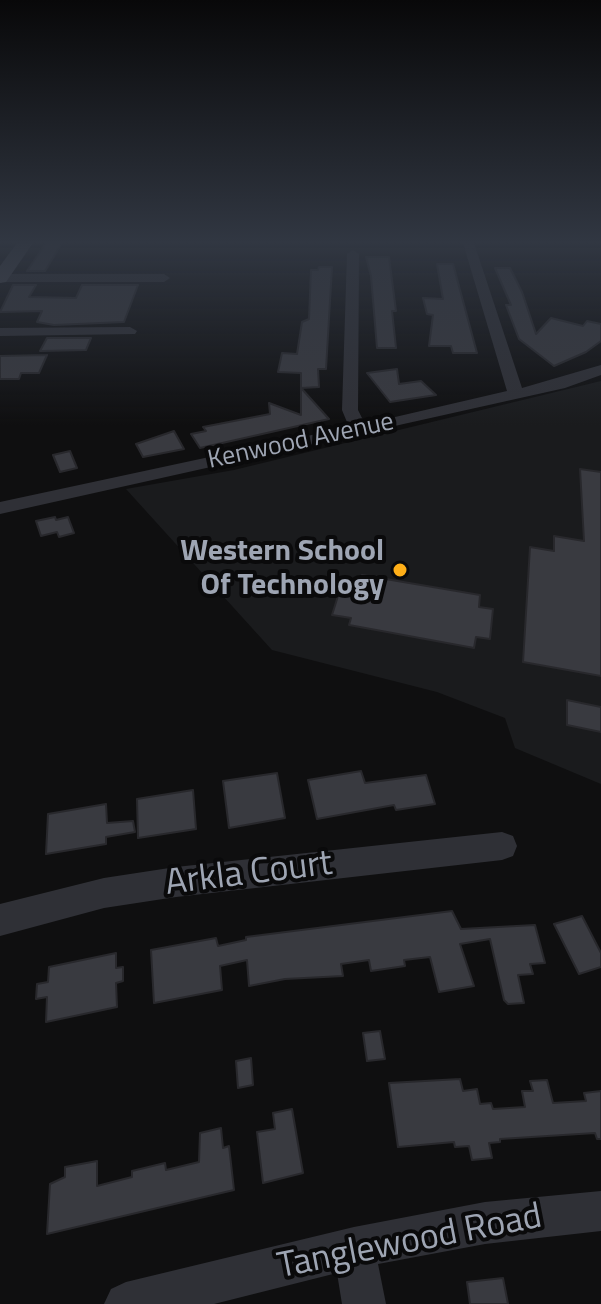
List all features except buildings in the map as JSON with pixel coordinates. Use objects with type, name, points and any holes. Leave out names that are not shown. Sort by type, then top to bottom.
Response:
[{"type":"street","points":[[352,304],[350,410],[359,430]]},
{"type":"street","points":[[487,304],[516,394]]},
{"type":"street","points":[[0,332],[130,331]]},
{"type":"street","name":"Kenwood Avenue","points":[[0,508],[565,383],[601,370]]},
{"type":"street","name":"Arkla Court","points":[[0,920],[104,893],[176,882],[502,846]]},
{"type":"street","name":"Tanglewood Road","points":[[126,1304],[354,1248],[485,1223],[601,1211]]},
{"type":"street","points":[[354,1248],[364,1304]]},
{"type":"shaded area","name":"Western School Of Technology","points":[[601,381],[601,784],[515,748],[505,718],[437,692],[272,650],[126,489],[234,470]]},
{"type":"place","name":"Western School Of Technology","points":[[400,570]]}]
